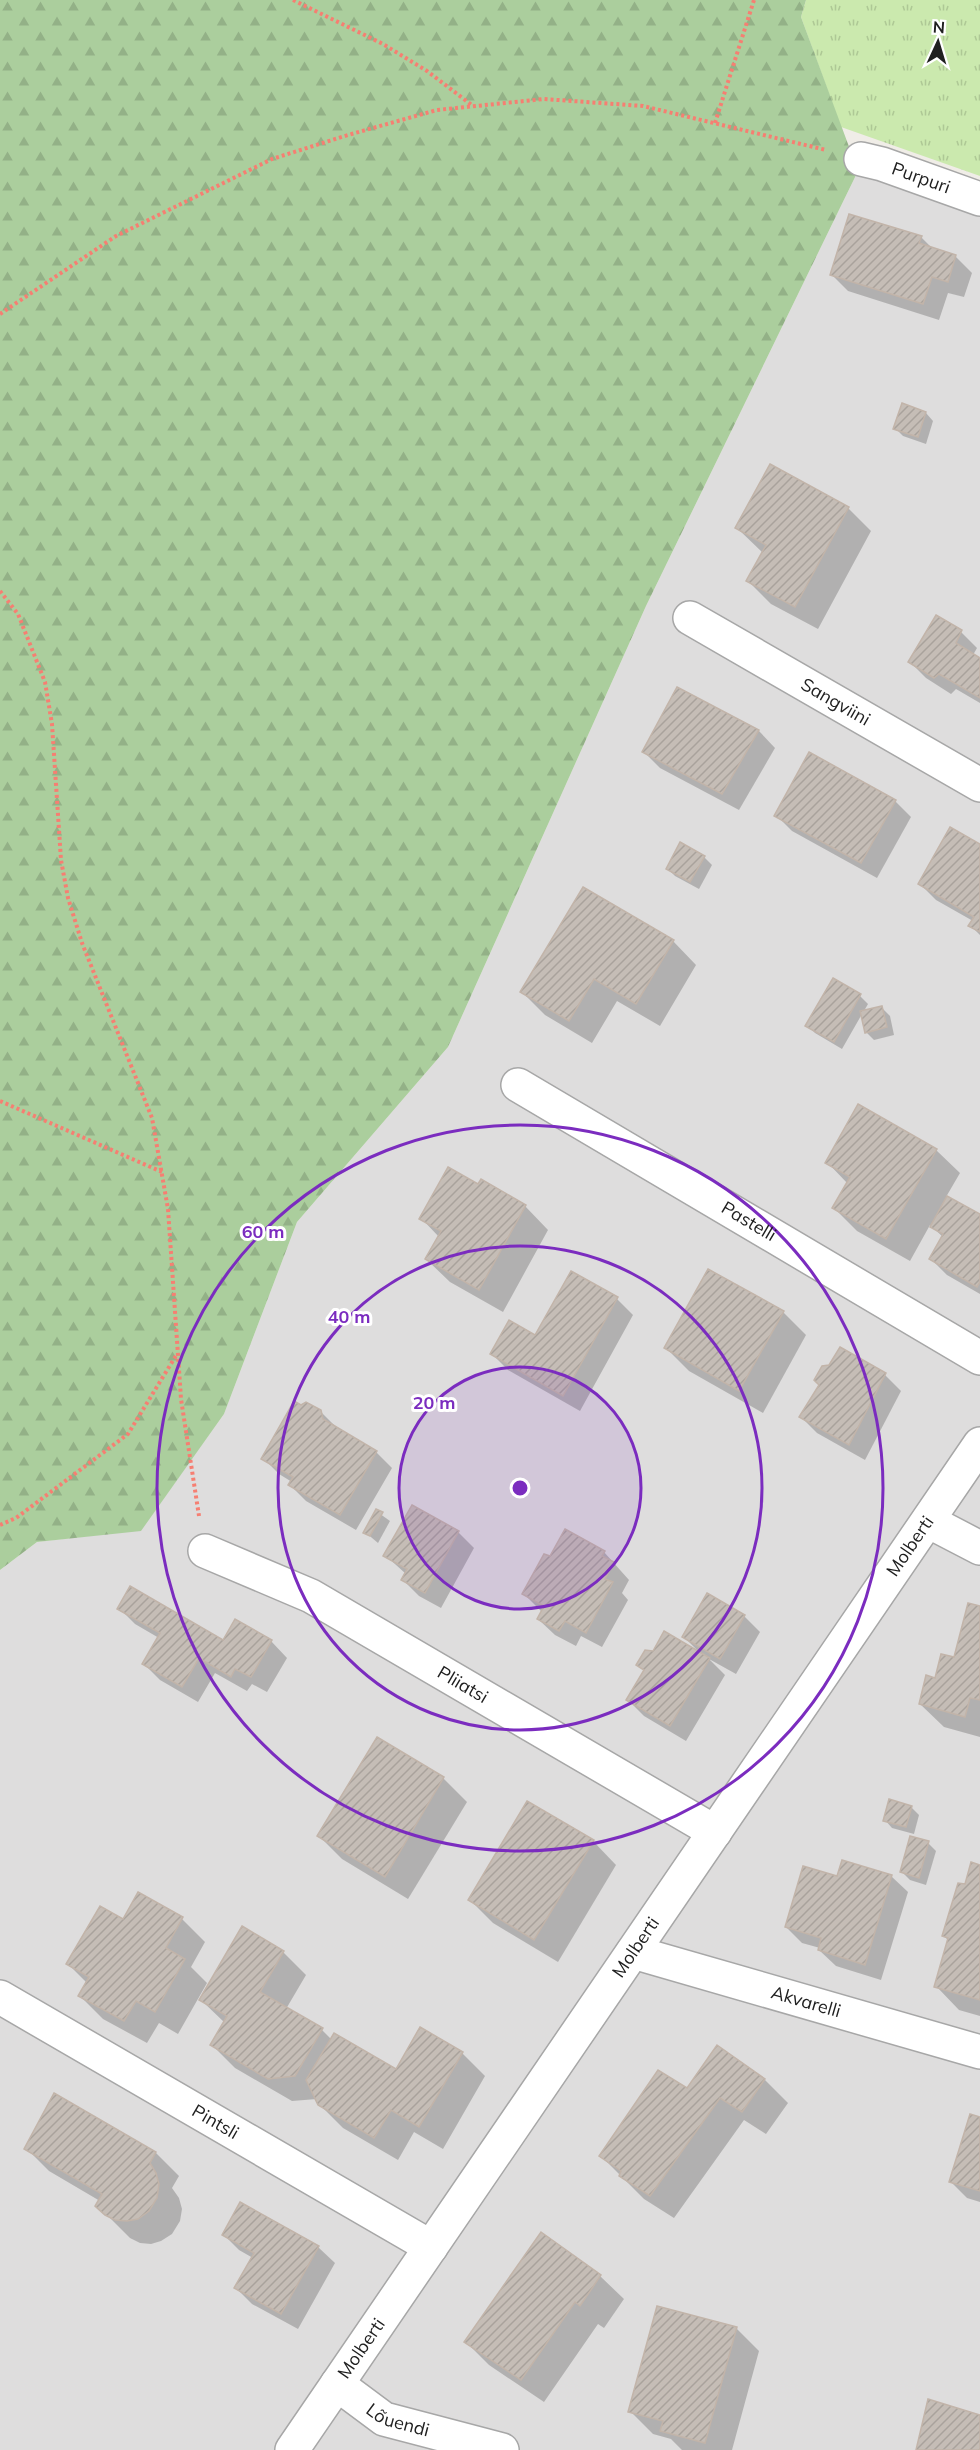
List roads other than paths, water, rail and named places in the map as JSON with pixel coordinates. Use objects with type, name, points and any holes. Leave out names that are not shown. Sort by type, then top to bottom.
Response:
[{"type":"street","name":"Purpuri","points":[[861,159],[882,164],[980,199]]},
{"type":"street","name":"Sangviini","points":[[690,618],[980,785]]},
{"type":"street","name":"Pastelli","points":[[518,1085],[980,1358]]},
{"type":"street","name":"Molberti","points":[[292,2450],[980,1444]]},
{"type":"street","points":[[928,1521],[980,1548]]},
{"type":"street","name":"Pliiatsi","points":[[205,1551],[311,1596],[715,1832]]},
{"type":"street","name":"Akvarelli","points":[[633,1952],[980,2052]]},
{"type":"street","name":"Pintsli","points":[[0,1997],[431,2247]]},
{"type":"street","name":"Lõuendi","points":[[337,2384],[384,2419],[502,2450]]}]
